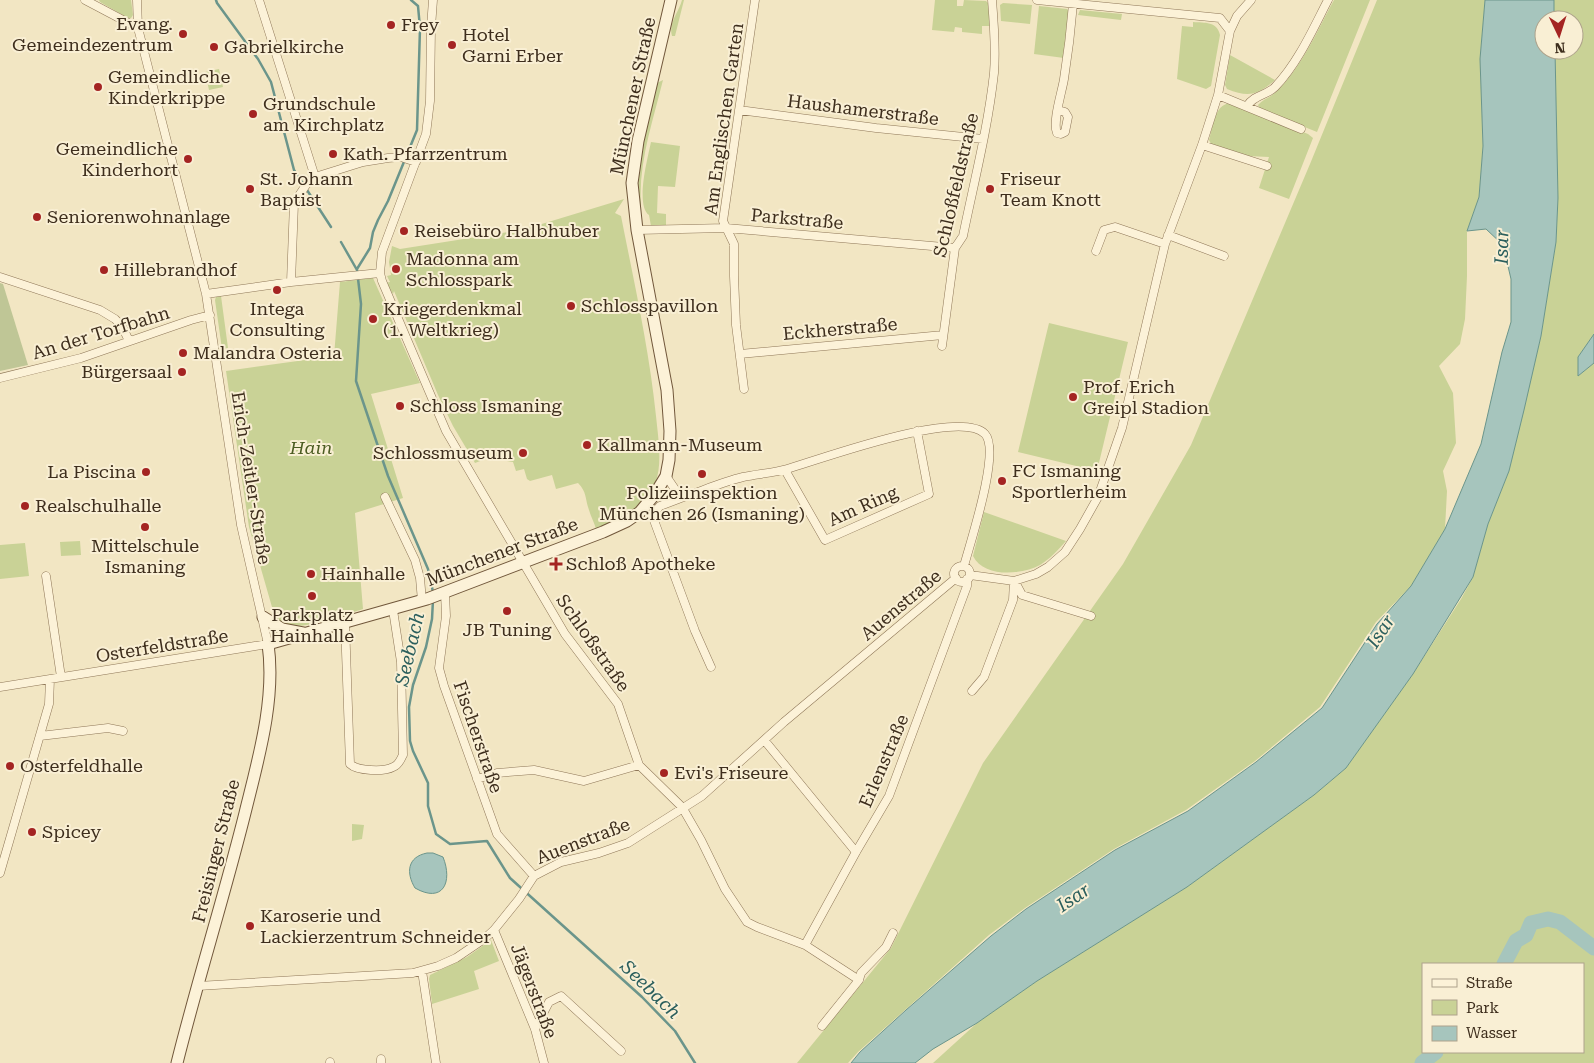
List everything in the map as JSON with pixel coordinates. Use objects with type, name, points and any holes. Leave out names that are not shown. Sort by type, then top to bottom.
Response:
[{"type":"main road","name":"Münchener Straße","points":[[268,644],[393,610],[433,597],[603,532],[640,512],[655,494],[666,476],[670,451],[667,390],[636,230],[632,193],[634,166],[671,0]]},
{"type":"main road","points":[[263,617],[282,629],[307,634]]},
{"type":"main road","name":"Freisinger Straße","points":[[177,1063],[230,873],[262,743],[271,665],[268,644]]},
{"type":"street","points":[[86,0],[138,28]]},
{"type":"street","name":"Erich-Zeitler-Straße","points":[[137,0],[138,28],[206,294],[241,525],[250,573],[263,617],[268,644]]},
{"type":"street","points":[[260,0],[315,177]]},
{"type":"street","points":[[206,294],[291,282],[380,273],[382,252],[410,160],[426,134],[430,101],[433,0]]},
{"type":"street","name":"Am Englischen Garten","points":[[744,390],[736,325],[734,244],[722,221],[755,0]]},
{"type":"street","name":"Schloßfeldstraße","points":[[942,346],[955,248],[963,236],[983,139],[994,73],[995,39],[992,0]]},
{"type":"street","points":[[1037,0],[1220,18],[1237,16]]},
{"type":"street","points":[[969,577],[968,568],[964,566],[958,567],[955,571],[956,578],[960,581],[969,577],[1014,581],[1036,574],[1048,567],[1065,552],[1098,497],[1122,428],[1165,244],[1202,145],[1218,94],[1230,31],[1237,16],[1251,0]]},
{"type":"street","points":[[1247,106],[1252,99],[1275,88],[1296,60],[1328,0]]},
{"type":"street","points":[[1058,110],[1074,4]]},
{"type":"street","points":[[1220,18],[1230,31]]},
{"type":"street","points":[[1218,94],[1301,129]]},
{"type":"street","name":"Haushamerstraße","points":[[739,110],[876,128],[983,139]]},
{"type":"street","points":[[1202,145],[1266,166]]},
{"type":"street","points":[[291,282],[294,203],[304,187],[315,177],[363,162],[388,158],[410,160]]},
{"type":"street","points":[[1096,251],[1104,230],[1115,227],[1165,244]]},
{"type":"street","name":"Parkstraße","points":[[636,230],[726,228],[955,248]]},
{"type":"street","points":[[1168,236],[1224,256]]},
{"type":"street","name":"Schloßstraße","points":[[380,273],[446,431],[565,634],[618,704],[639,765],[682,807],[701,840],[725,889],[747,922],[805,945],[859,980]]},
{"type":"street","points":[[0,277],[100,310],[115,319],[122,326],[129,341]]},
{"type":"street","name":"An der Torfbahn","points":[[0,378],[81,358],[210,315]]},
{"type":"street","name":"Eckherstraße","points":[[740,354],[943,335]]},
{"type":"street","points":[[652,515],[660,506],[742,478],[784,470],[917,431],[966,426],[976,428],[985,434],[990,443],[989,462],[982,502],[964,566]]},
{"type":"street","name":"Am Ring","points":[[784,470],[825,540],[930,494],[917,431]]},
{"type":"street","points":[[666,476],[682,498]]},
{"type":"street","name":"Fischerstraße","points":[[385,497],[415,560],[420,578],[446,616],[439,668],[497,834],[534,876]]},
{"type":"street","points":[[640,512],[652,515]]},
{"type":"street","points":[[652,515],[695,631],[711,667]]},
{"type":"street","points":[[46,576],[60,677]]},
{"type":"street","name":"Erlenstraße","points":[[805,945],[889,796],[969,577]]},
{"type":"street","name":"Auenstraße","points":[[198,986],[358,977],[422,971],[456,958],[494,930],[525,892],[534,876],[561,862],[599,853],[628,843],[702,796],[784,722],[956,578]]},
{"type":"street","points":[[1014,581],[1022,595],[1091,616]]},
{"type":"street","points":[[972,691],[984,677],[1013,600],[1014,581]]},
{"type":"street","points":[[345,623],[350,764],[354,768],[361,770],[392,768],[399,764],[402,754],[400,662],[393,610]]},
{"type":"street","name":"Osterfeldstraße","points":[[0,687],[268,644]]},
{"type":"street","points":[[0,873],[49,704],[50,679]]},
{"type":"street","points":[[40,736],[108,728],[122,730]]},
{"type":"street","points":[[765,741],[856,852]]},
{"type":"street","points":[[477,779],[497,773],[534,770],[584,781],[639,765]]},
{"type":"street","name":"Jägerstraße","points":[[494,930],[535,1029],[544,1063]]},
{"type":"street","points":[[822,1026],[859,980],[861,973],[886,947],[893,933]]},
{"type":"street","points":[[422,971],[436,1063]]},
{"type":"street","points":[[535,1029],[549,1002],[561,996],[621,1051]]},
{"type":"green space","points":[[99,0],[131,0],[133,15],[131,18],[128,18]]},
{"type":"green space","points":[[682,0],[684,0],[675,36],[672,36],[671,27]]},
{"type":"green space","points":[[935,0],[957,0],[957,6],[963,6],[964,0],[986,1],[989,4],[990,26],[982,26],[982,34],[962,32],[962,28],[955,27],[954,32],[932,30]]},
{"type":"green space","points":[[1334,0],[1370,0],[1317,132],[1260,109],[1258,105],[1276,92],[1294,71]]},
{"type":"green space","points":[[1377,0],[1485,0],[1480,59],[1483,146],[1479,197],[1467,231],[1465,319],[1460,344],[1439,366],[1453,393],[1456,443],[1443,471],[1447,491],[1445,529],[1411,586],[1376,622],[1320,707],[1255,761],[1186,810],[1114,849],[1025,908],[989,935],[848,1063],[797,1063],[891,948],[983,763],[1123,564],[1191,445]]},
{"type":"green space","points":[[1554,0],[1594,0],[1594,334],[1578,357],[1578,376],[1594,363],[1594,1063],[933,1063],[977,1023],[1037,981],[1187,887],[1314,795],[1346,768],[1413,674],[1473,577],[1488,524],[1509,471],[1541,336],[1556,242],[1558,198],[1555,60],[1584,60],[1584,10],[1554,10]]},
{"type":"green space","points":[[1003,3],[1032,5],[1030,24],[1001,21],[1000,5]]},
{"type":"green space","points":[[1039,6],[1067,9],[1069,11],[1064,58],[1034,54]]},
{"type":"green space","points":[[1080,10],[1122,14],[1121,20],[1078,15]]},
{"type":"green space","points":[[1193,22],[1213,25],[1220,35],[1211,86],[1206,89],[1177,79],[1182,26],[1193,27]]},
{"type":"green space","points":[[1230,55],[1275,80],[1253,94],[1241,94],[1227,89],[1225,85]]},
{"type":"green space","points":[[219,69],[223,87],[209,90],[205,72]]},
{"type":"green space","points":[[663,80],[644,158],[641,206],[639,205],[638,185],[640,158],[657,83]]},
{"type":"green space","points":[[1230,103],[1308,134],[1313,138],[1289,199],[1259,188],[1269,157],[1247,156],[1211,144],[1209,140],[1217,112]]},
{"type":"green space","points":[[651,142],[680,146],[675,187],[658,186],[657,213],[666,214],[666,225],[651,226],[643,201],[645,169]]},
{"type":"green space","points":[[624,199],[615,213],[621,216],[645,340],[658,433],[659,468],[655,484],[645,500],[622,517],[596,529],[584,493],[578,483],[556,489],[552,475],[530,481],[527,479],[524,469],[516,471],[513,462],[488,458],[475,463],[453,426],[438,395],[394,291],[393,294],[386,283],[390,282],[387,276],[391,275],[389,262],[392,246],[400,249],[522,230]]},
{"type":"green space","name":"Hain","points":[[373,278],[420,383],[371,394],[403,498],[355,513],[363,609],[312,624],[302,626],[285,625],[274,614],[249,527],[226,371],[334,356],[340,282]]},
{"type":"green space","points":[[0,283],[3,284],[28,365],[0,371]]},
{"type":"green space","points":[[221,296],[228,348],[222,349],[215,300],[216,297]]},
{"type":"green space","name":"Prof. Erich Greipl Stadion","points":[[1049,323],[1128,342],[1097,471],[1018,452]]},
{"type":"green space","points":[[984,512],[1066,541],[1040,565],[1023,571],[1004,572],[985,568],[973,556]]},
{"type":"green space","points":[[80,541],[81,555],[61,556],[60,542]]},
{"type":"green space","points":[[25,543],[29,576],[0,579],[0,545]]},
{"type":"green space","points":[[352,824],[364,825],[362,839],[352,841]]},
{"type":"green space","points":[[491,940],[499,961],[474,971],[479,989],[432,1004],[430,975],[467,957]]},
{"type":"water","name":"Isar","points":[[1485,0],[1554,0],[1554,10],[1534,10],[1534,60],[1555,60],[1558,198],[1556,242],[1541,336],[1509,471],[1488,524],[1473,577],[1413,674],[1346,768],[1314,795],[1187,887],[1037,981],[977,1023],[933,1049],[915,1063],[851,1063],[860,1052],[906,1010],[991,936],[1026,909],[1115,850],[1188,811],[1256,762],[1322,708],[1377,624],[1411,586],[1445,529],[1481,444],[1502,352],[1511,322],[1511,279],[1503,245],[1486,229],[1467,231],[1479,197],[1483,146],[1480,59]]},
{"type":"water","points":[[1594,334],[1594,363],[1578,376],[1578,357]]},
{"type":"water","points":[[427,853],[443,857],[446,866],[446,882],[439,892],[425,892],[415,888],[410,877],[412,862],[420,855]]},
{"type":"waterway","name":"Seebach","points":[[216,0],[258,59],[271,82],[294,170],[331,227]]},
{"type":"waterway","points":[[357,269],[370,248],[373,232],[417,130],[420,28],[418,6],[411,0]]},
{"type":"waterway","name":"Seebach","points":[[341,242],[357,270],[361,304],[356,381],[388,476],[428,569],[433,592]]},
{"type":"waterway","name":"Seebach","points":[[433,600],[432,619],[426,647],[413,685],[409,707],[410,741],[428,783],[428,806],[436,834],[450,844],[487,841],[510,878],[642,997],[675,1031],[695,1063]]},
{"type":"waterway","points":[[1505,963],[1516,941],[1526,935],[1531,923],[1548,919],[1560,922],[1594,948]]},
{"type":"waterway","points":[[1422,1063],[1435,1053]]},
{"type":"place","name":"Frey","points":[[391,25]]},
{"type":"place","name":"Evang. Gemeindezentrum","points":[[183,34]]},
{"type":"place","name":"Hotel Garni Erber","points":[[452,45]]},
{"type":"place","name":"Gabrielkirche","points":[[214,47]]},
{"type":"place","name":"Gemeindliche Kinderkrippe","points":[[98,87]]},
{"type":"place","name":"Grundschule am Kirchplatz","points":[[253,114]]},
{"type":"place","name":"Kath. Pfarrzentrum","points":[[333,154]]},
{"type":"place","name":"Gemeindliche Kinderhort","points":[[188,159]]},
{"type":"place","name":"St. Johann Baptist","points":[[250,189]]},
{"type":"place","name":"Friseur Team Knott","points":[[990,189]]},
{"type":"place","name":"Seniorenwohnanlage","points":[[37,217]]},
{"type":"place","name":"Reisebüro Halbhuber","points":[[404,231]]},
{"type":"place","name":"Madonna am Schlosspark","points":[[396,269]]},
{"type":"place","name":"Hillebrandhof","points":[[104,270]]},
{"type":"place","name":"Intega Consulting","points":[[277,290]]},
{"type":"place","name":"Schlosspavillon","points":[[571,306]]},
{"type":"place","name":"Kriegerdenkmal (1. Weltkrieg)","points":[[373,319]]},
{"type":"place","name":"Malandra Osteria","points":[[183,353]]},
{"type":"place","name":"Bürgersaal","points":[[182,372]]},
{"type":"place","name":"Prof. Erich Greipl Stadion","points":[[1073,397]]},
{"type":"place","name":"Schloss Ismaning","points":[[400,406]]},
{"type":"place","name":"Kallmann-Museum","points":[[587,445]]},
{"type":"place","name":"Schlossmuseum","points":[[523,453]]},
{"type":"place","name":"La Piscina","points":[[146,472]]},
{"type":"place","name":"Polizeiinspektion München 26 (Ismaning)","points":[[702,474]]},
{"type":"place","name":"FC Ismaning Sportlerheim","points":[[1002,481]]},
{"type":"place","name":"Realschulhalle","points":[[25,506]]},
{"type":"place","name":"Mittelschule Ismaning","points":[[145,527]]},
{"type":"place","name":"Schloß Apotheke","points":[[556,564]]},
{"type":"place","name":"Hainhalle","points":[[311,574]]},
{"type":"place","name":"Parkplatz Hainhalle","points":[[312,596]]},
{"type":"place","name":"JB Tuning","points":[[507,611]]},
{"type":"place","name":"Osterfeldhalle","points":[[10,766]]},
{"type":"place","name":"Evi's Friseure","points":[[664,773]]},
{"type":"place","name":"Spicey","points":[[32,832]]},
{"type":"place","name":"Karoserie und Lackierzentrum Schneider","points":[[250,926]]}]
